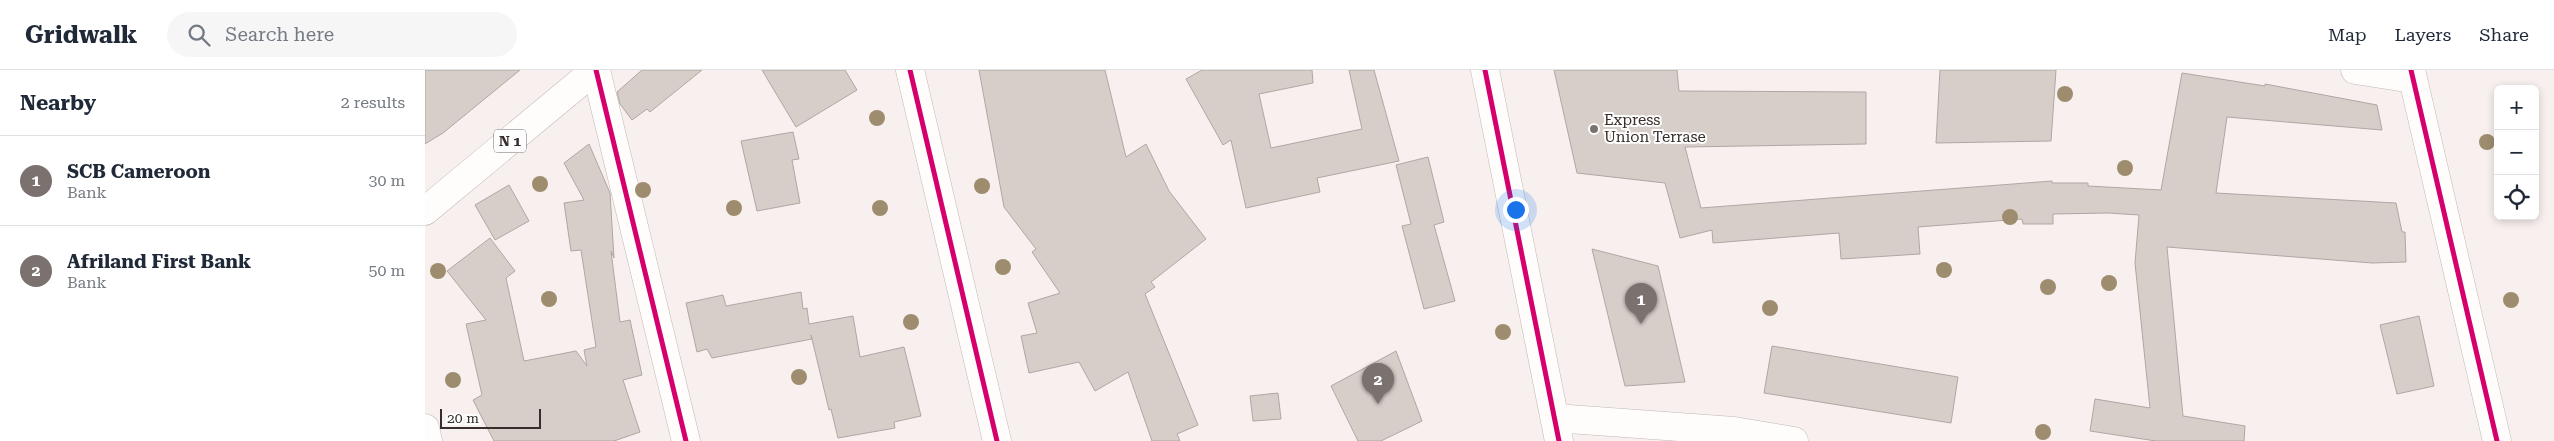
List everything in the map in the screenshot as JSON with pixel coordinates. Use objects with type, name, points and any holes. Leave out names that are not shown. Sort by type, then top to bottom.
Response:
[{"type":"main road","name":"N 1","points":[[425,212],[596,70]]},
{"type":"main road","points":[[596,70],[686,441]]},
{"type":"main road","points":[[910,70],[997,441]]},
{"type":"main road","points":[[1485,70],[1557,430],[1734,430],[1794,441]]},
{"type":"main road","points":[[2355,70],[2412,75],[2497,441]]},
{"type":"main road","points":[[425,428],[428,441]]},
{"type":"building","points":[[425,70],[520,70],[443,133],[425,144]]},
{"type":"building","points":[[642,70],[702,70],[650,112],[647,109],[632,120],[620,104],[617,92]]},
{"type":"building","points":[[762,70],[845,70],[857,90],[796,127]]},
{"type":"building","points":[[979,70],[1105,70],[1126,157],[1146,144],[1169,191],[1206,239],[1151,282],[1155,287],[1145,294],[1198,425],[1177,434],[1180,441],[1152,441],[1128,372],[1095,391],[1079,362],[1029,373],[1021,336],[1037,333],[1028,303],[1060,293],[1032,252],[1036,249],[1004,207]]},
{"type":"building","points":[[1202,70],[1312,70],[1313,83],[1259,94],[1271,148],[1362,129],[1349,70],[1374,70],[1399,161],[1317,178],[1320,192],[1246,208],[1231,140],[1223,145],[1186,79]]},
{"type":"building","points":[[1554,70],[1677,70],[1679,91],[1866,92],[1866,144],[1685,147],[1701,208],[2052,181],[2052,183],[2088,183],[2088,186],[2161,190],[2182,73],[2265,86],[2265,84],[2377,105],[2382,130],[2227,117],[2216,193],[2396,203],[2402,232],[2405,232],[2406,262],[2372,263],[2167,247],[2183,416],[2245,426],[2244,441],[2156,441],[2090,431],[2095,399],[2150,408],[2135,263],[2139,215],[2108,213],[2053,214],[2053,224],[2023,224],[2022,219],[1918,227],[1920,254],[1841,259],[1839,233],[1713,243],[1712,230],[1680,238],[1665,183],[1577,173]]},
{"type":"building","points":[[1940,70],[2056,70],[2051,141],[1936,143]]},
{"type":"building","points":[[793,132],[799,159],[792,160],[800,203],[757,211],[741,141]]},
{"type":"building","points":[[589,144],[610,193],[614,258],[611,251],[620,322],[630,320],[642,375],[623,380],[640,432],[614,441],[494,441],[473,400],[482,395],[466,324],[486,320],[447,271],[490,238],[515,271],[506,278],[524,361],[576,351],[587,366],[584,350],[596,347],[581,250],[571,251],[564,203],[584,200],[564,163]]},
{"type":"building","points":[[1428,157],[1444,222],[1434,225],[1455,301],[1424,309],[1402,226],[1411,224],[1396,165]]},
{"type":"building","points":[[509,185],[529,221],[495,240],[475,205]]},
{"type":"building","points":[[1592,249],[1658,266],[1685,382],[1625,386]]},
{"type":"building","points":[[801,292],[803,309],[807,308],[809,324],[853,316],[860,357],[904,347],[921,416],[894,422],[895,428],[838,438],[831,409],[829,410],[812,339],[712,358],[707,349],[697,352],[686,303],[723,295],[726,306]]},
{"type":"building","points":[[2419,316],[2434,386],[2397,394],[2380,325]]},
{"type":"building","points":[[1772,346],[1958,377],[1951,423],[1764,393]]},
{"type":"building","points":[[1396,351],[1422,421],[1381,441],[1358,441],[1331,386]]},
{"type":"building","points":[[1278,393],[1281,419],[1253,421],[1250,396]]},
{"type":"cycle path","points":[[596,70],[686,441]]},
{"type":"cycle path","points":[[910,70],[997,441]]},
{"type":"cycle path","points":[[1485,70],[1559,441]]},
{"type":"cycle path","points":[[2411,70],[2497,441]]},
{"type":"place","name":"Express Union Terrase","points":[[1594,129]]},
{"type":"place","name":"SCB Cameroon","points":[[1641,324]]},
{"type":"place","name":"Afriland First Bank","points":[[1378,404]]}]
